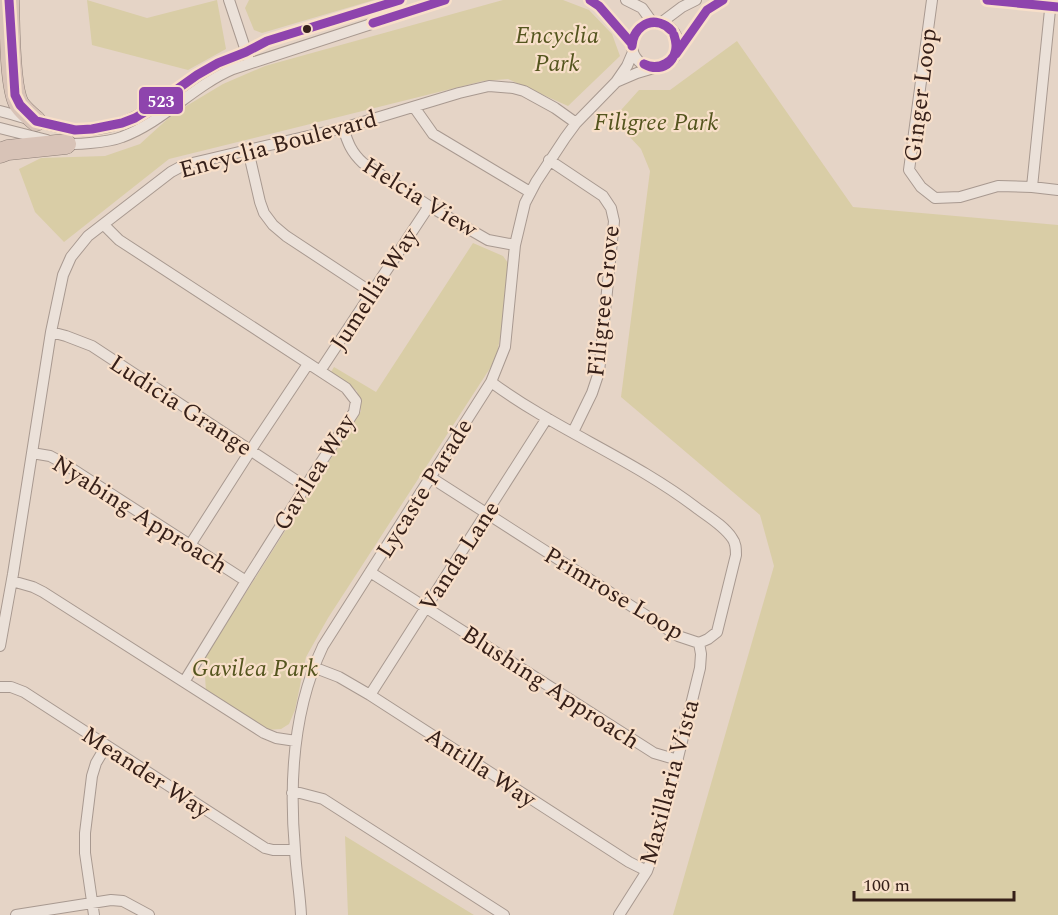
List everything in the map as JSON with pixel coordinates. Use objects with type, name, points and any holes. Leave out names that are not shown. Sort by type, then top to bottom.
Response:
[{"type":"highway","points":[[0,38],[8,0]]},
{"type":"highway","points":[[8,0],[15,95],[20,105],[36,121]]},
{"type":"highway","points":[[0,153],[8,150],[66,144]]},
{"type":"street","points":[[229,0],[250,63]]},
{"type":"street","points":[[0,111],[75,130],[122,123],[148,110],[218,63],[267,41],[400,0]]},
{"type":"street","points":[[0,128],[66,144],[123,137],[148,124],[201,86],[226,72],[445,0]]},
{"type":"street","points":[[590,0],[599,6],[632,48],[636,59],[642,64],[657,68],[671,61],[707,9],[723,0]]},
{"type":"street","points":[[626,0],[642,8],[657,22],[675,33],[676,54]]},
{"type":"street","points":[[632,48],[633,36],[644,24],[657,22],[696,0]]},
{"type":"street","name":"Ginger Loop","points":[[932,0],[909,170],[921,187],[935,198],[960,197],[998,186],[1058,190]]},
{"type":"street","points":[[987,0],[1053,4],[1032,187]]},
{"type":"street","name":"Lycaste Parade","points":[[301,915],[292,792],[296,741],[313,667],[323,646],[491,382],[505,347],[515,244],[525,203],[549,160],[576,123],[616,82],[627,66],[632,48]]},
{"type":"street","name":"Lycaste Parade","points":[[616,82],[657,68]]},
{"type":"street","name":"Encyclia Boulevard","points":[[0,646],[51,333],[63,275],[71,257],[88,236],[171,172],[184,165],[343,128],[489,86],[513,88],[533,96],[576,123]]},
{"type":"street","points":[[414,107],[434,134],[530,192]]},
{"type":"street","name":"Helcia View","points":[[343,128],[354,155],[429,206],[488,240],[515,244]]},
{"type":"street","points":[[248,150],[260,202],[264,213],[273,225],[371,292]]},
{"type":"street","name":"Filigree Grove","points":[[549,160],[603,196],[611,207],[614,221],[599,372],[592,393],[573,432]]},
{"type":"street","name":"Jumellia Way","points":[[320,371],[429,206]]},
{"type":"street","name":"Gavilea Way","points":[[104,225],[119,240],[346,388],[356,401],[354,412],[184,682]]},
{"type":"street","name":"Ludicia Grange","points":[[51,333],[92,346],[306,487]]},
{"type":"street","points":[[190,544],[308,364]]},
{"type":"street","name":"Primrose Loop","points":[[430,477],[678,636],[699,643],[717,632],[736,555],[734,540],[727,531],[687,501],[622,459],[547,418],[491,382]]},
{"type":"street","name":"Vanda Lane","points":[[370,695],[547,418]]},
{"type":"street","name":"Nyabing Approach","points":[[32,453],[50,456],[63,463],[246,581]]},
{"type":"street","name":"Blushing Approach","points":[[370,572],[654,753],[678,760]]},
{"type":"street","points":[[12,581],[43,592],[264,734],[296,741]]},
{"type":"street","name":"Maxillaria Vista","points":[[619,915],[647,871],[657,843],[700,668],[699,643]]},
{"type":"street","name":"Antilla Way","points":[[313,667],[339,676],[629,862],[647,871]]},
{"type":"street","name":"Meander Way","points":[[0,686],[18,689],[265,848],[295,850]]},
{"type":"street","points":[[94,915],[85,853],[85,833],[92,776],[96,763],[106,746]]},
{"type":"street","points":[[292,792],[323,799],[504,915]]},
{"type":"street","points":[[16,915],[111,900],[123,901],[149,915]]},
{"type":"green space","points":[[87,0],[147,18],[217,0],[226,49],[188,70],[92,45]]},
{"type":"green space","points":[[249,0],[374,0],[262,33],[254,30],[245,8]]},
{"type":"green space","name":"Encyclia Park","points":[[503,0],[563,0],[589,10],[612,34],[620,56],[568,106],[508,79],[483,81],[169,159],[64,242],[35,212],[19,169],[41,158],[105,156],[140,144],[173,114],[223,84],[265,66]]},
{"type":"green space","name":"Filigree Park","points":[[737,41],[853,207],[1058,225],[1058,915],[673,915],[774,566],[760,515],[621,397],[650,171],[641,149],[613,119],[639,90],[670,90]]},
{"type":"green space","name":"Gavilea Park","points":[[473,243],[503,256],[508,263],[496,359],[328,618],[306,657],[295,710],[289,724],[281,729],[266,730],[206,692],[204,659],[361,411],[357,391],[331,372],[334,367],[376,392]]},
{"type":"green space","points":[[345,836],[474,915],[348,915]]},
{"type":"transit line","name":"523","points":[[9,0],[15,95],[20,105],[36,121],[75,130],[92,129],[135,118],[197,75],[267,41],[400,0]]},
{"type":"transit line","name":"523","points":[[373,23],[445,0]]},
{"type":"transit line","name":"523","points":[[590,0],[599,6],[632,44]]},
{"type":"transit line","name":"523","points":[[676,54],[707,10],[723,0]]},
{"type":"transit line","name":"523","points":[[987,0],[1058,7]]},
{"type":"transit line","name":"523","points":[[632,46],[638,30],[647,23],[665,25],[672,31]]},
{"type":"transit line","name":"523","points":[[632,46],[636,32],[647,24],[660,23],[672,31]]},
{"type":"transit line","name":"523","points":[[644,64],[661,66],[670,60],[675,51],[674,35]]},
{"type":"transit line","name":"523","points":[[644,64],[659,67],[670,62],[676,50],[674,35]]}]
